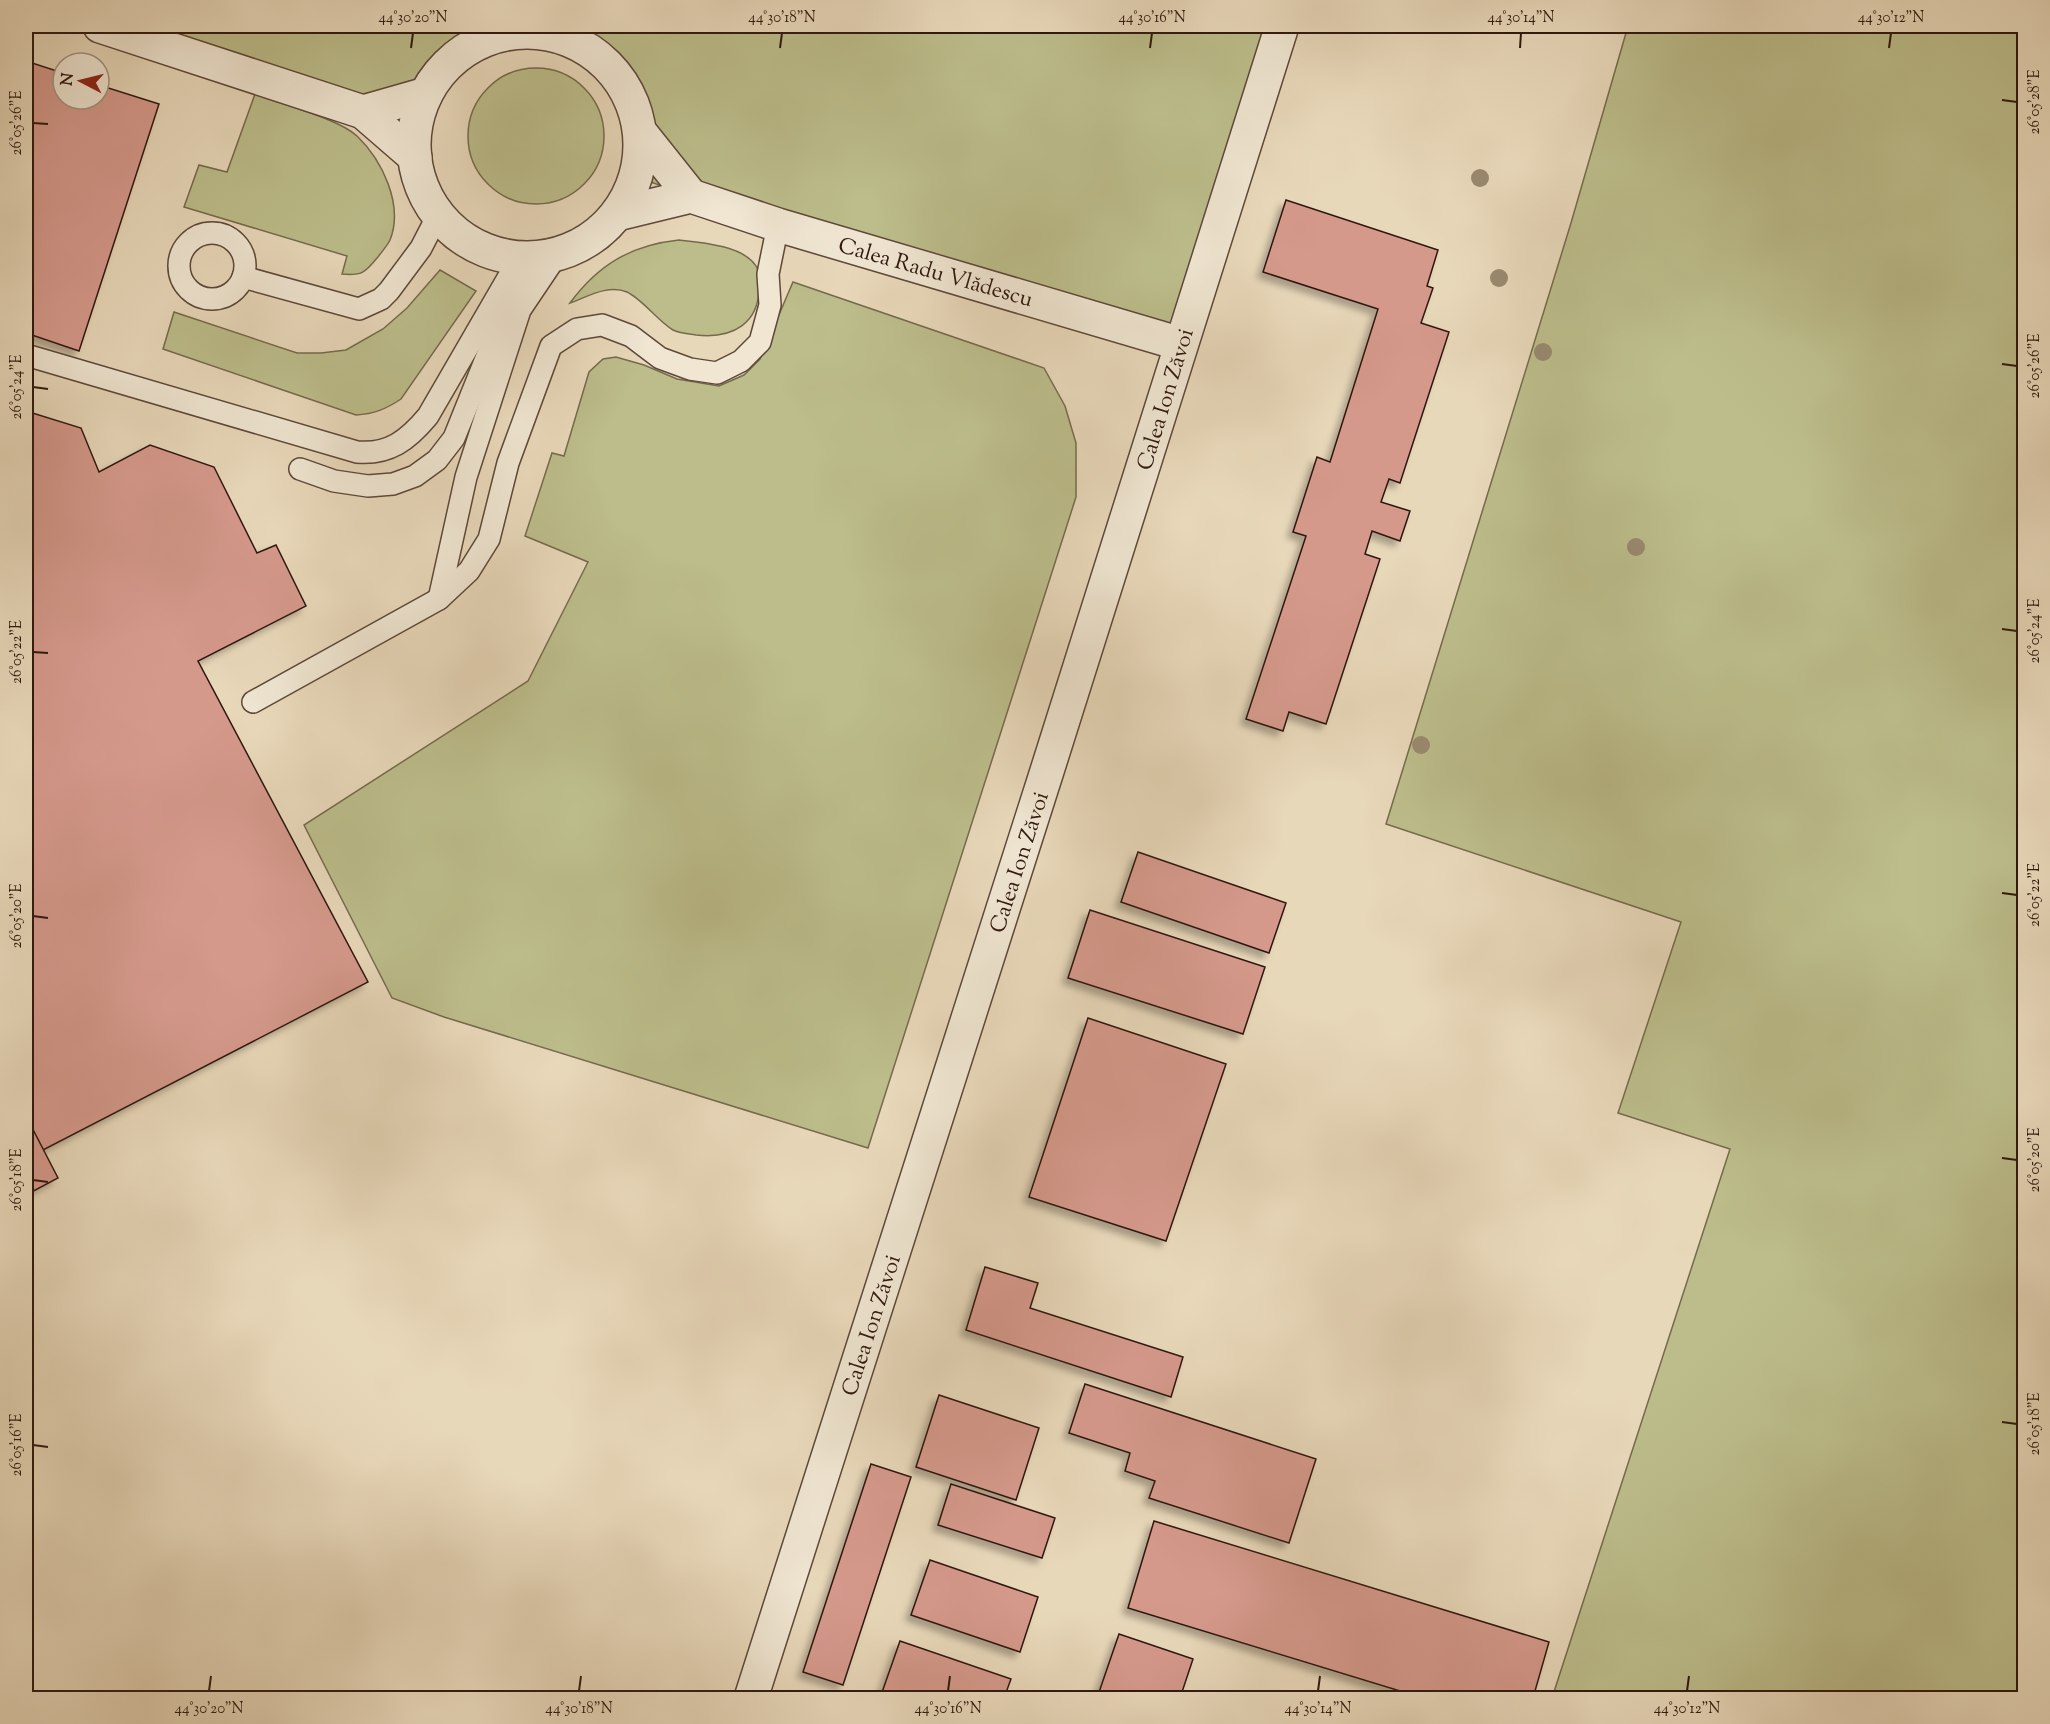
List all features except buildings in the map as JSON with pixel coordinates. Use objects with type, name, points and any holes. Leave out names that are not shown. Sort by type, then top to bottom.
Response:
[{"type":"street","points":[[100,26],[363,112],[415,157]]},
{"type":"street","name":"Calea Ion Zăvoi","points":[[751,1698],[1282,26]]},
{"type":"street","points":[[507,33],[551,34],[590,51],[607,65],[627,92],[640,132],[640,155],[636,177],[617,214],[580,246],[538,257],[488,252],[460,237],[438,215],[422,188],[415,157],[414,135],[418,114],[436,78],[466,49],[507,33]]},
{"type":"street","points":[[363,112],[426,94]]},
{"type":"street","points":[[617,214],[691,196],[640,132]]},
{"type":"street","name":"Calea Radu Vlădescu","points":[[691,196],[778,225],[1181,344]]},
{"type":"lane","points":[[243,277],[359,309],[381,299],[389,291],[421,248],[438,215]]},
{"type":"lane","points":[[253,702],[439,599],[470,571],[489,539],[508,463],[551,346],[577,329],[602,325],[631,336],[660,358],[690,369],[717,372],[741,361],[760,342],[770,305],[768,274],[778,225]]},
{"type":"lane","points":[[439,599],[466,477],[538,257]]},
{"type":"lane","points":[[26,355],[357,452],[380,452],[415,432],[428,416],[538,257]]},
{"type":"lane","points":[[300,469],[334,481],[368,486],[393,484],[415,476],[436,460],[454,438],[508,303],[538,257]]},
{"type":"green space","points":[[99,26],[1282,26],[1181,344],[691,196],[636,177],[639,140],[636,116],[632,104],[613,72],[607,65],[591,57],[534,33],[521,32],[497,36],[465,51],[452,61],[441,73],[424,101],[414,135]]},
{"type":"green space","points":[[1628,26],[2024,26],[2024,1698],[1552,1698],[1730,1149],[1618,1113],[1681,922],[1386,824],[1571,223]]},
{"type":"green space","points":[[536,68],[562,73],[574,79],[584,88],[593,98],[599,110],[604,136],[599,162],[593,174],[584,184],[574,193],[562,199],[536,204],[510,199],[498,193],[488,184],[479,174],[473,162],[468,136],[473,110],[479,98],[488,88],[498,79],[510,73]]},
{"type":"green space","points":[[255,94],[309,112],[349,130],[375,157],[392,198],[394,226],[387,245],[366,270],[354,274],[342,274],[347,256],[184,207],[199,165],[227,172]]},
{"type":"green space","points":[[679,240],[735,250],[753,262],[759,273],[758,297],[755,309],[742,326],[732,331],[709,336],[678,332],[667,326],[633,295],[620,290],[605,290],[570,303],[592,278],[617,259],[646,247]]},
{"type":"green space","points":[[440,270],[476,291],[401,399],[374,412],[356,415],[163,349],[174,312],[297,353],[346,350],[383,329],[407,308]]},
{"type":"green space","points":[[793,282],[1044,368],[1065,406],[1076,443],[1076,497],[868,1148],[444,1017],[392,998],[304,825],[528,681],[588,562],[525,536],[552,453],[564,456],[589,372],[603,359],[616,357],[644,365],[677,379],[719,386],[744,375],[760,359]]}]
